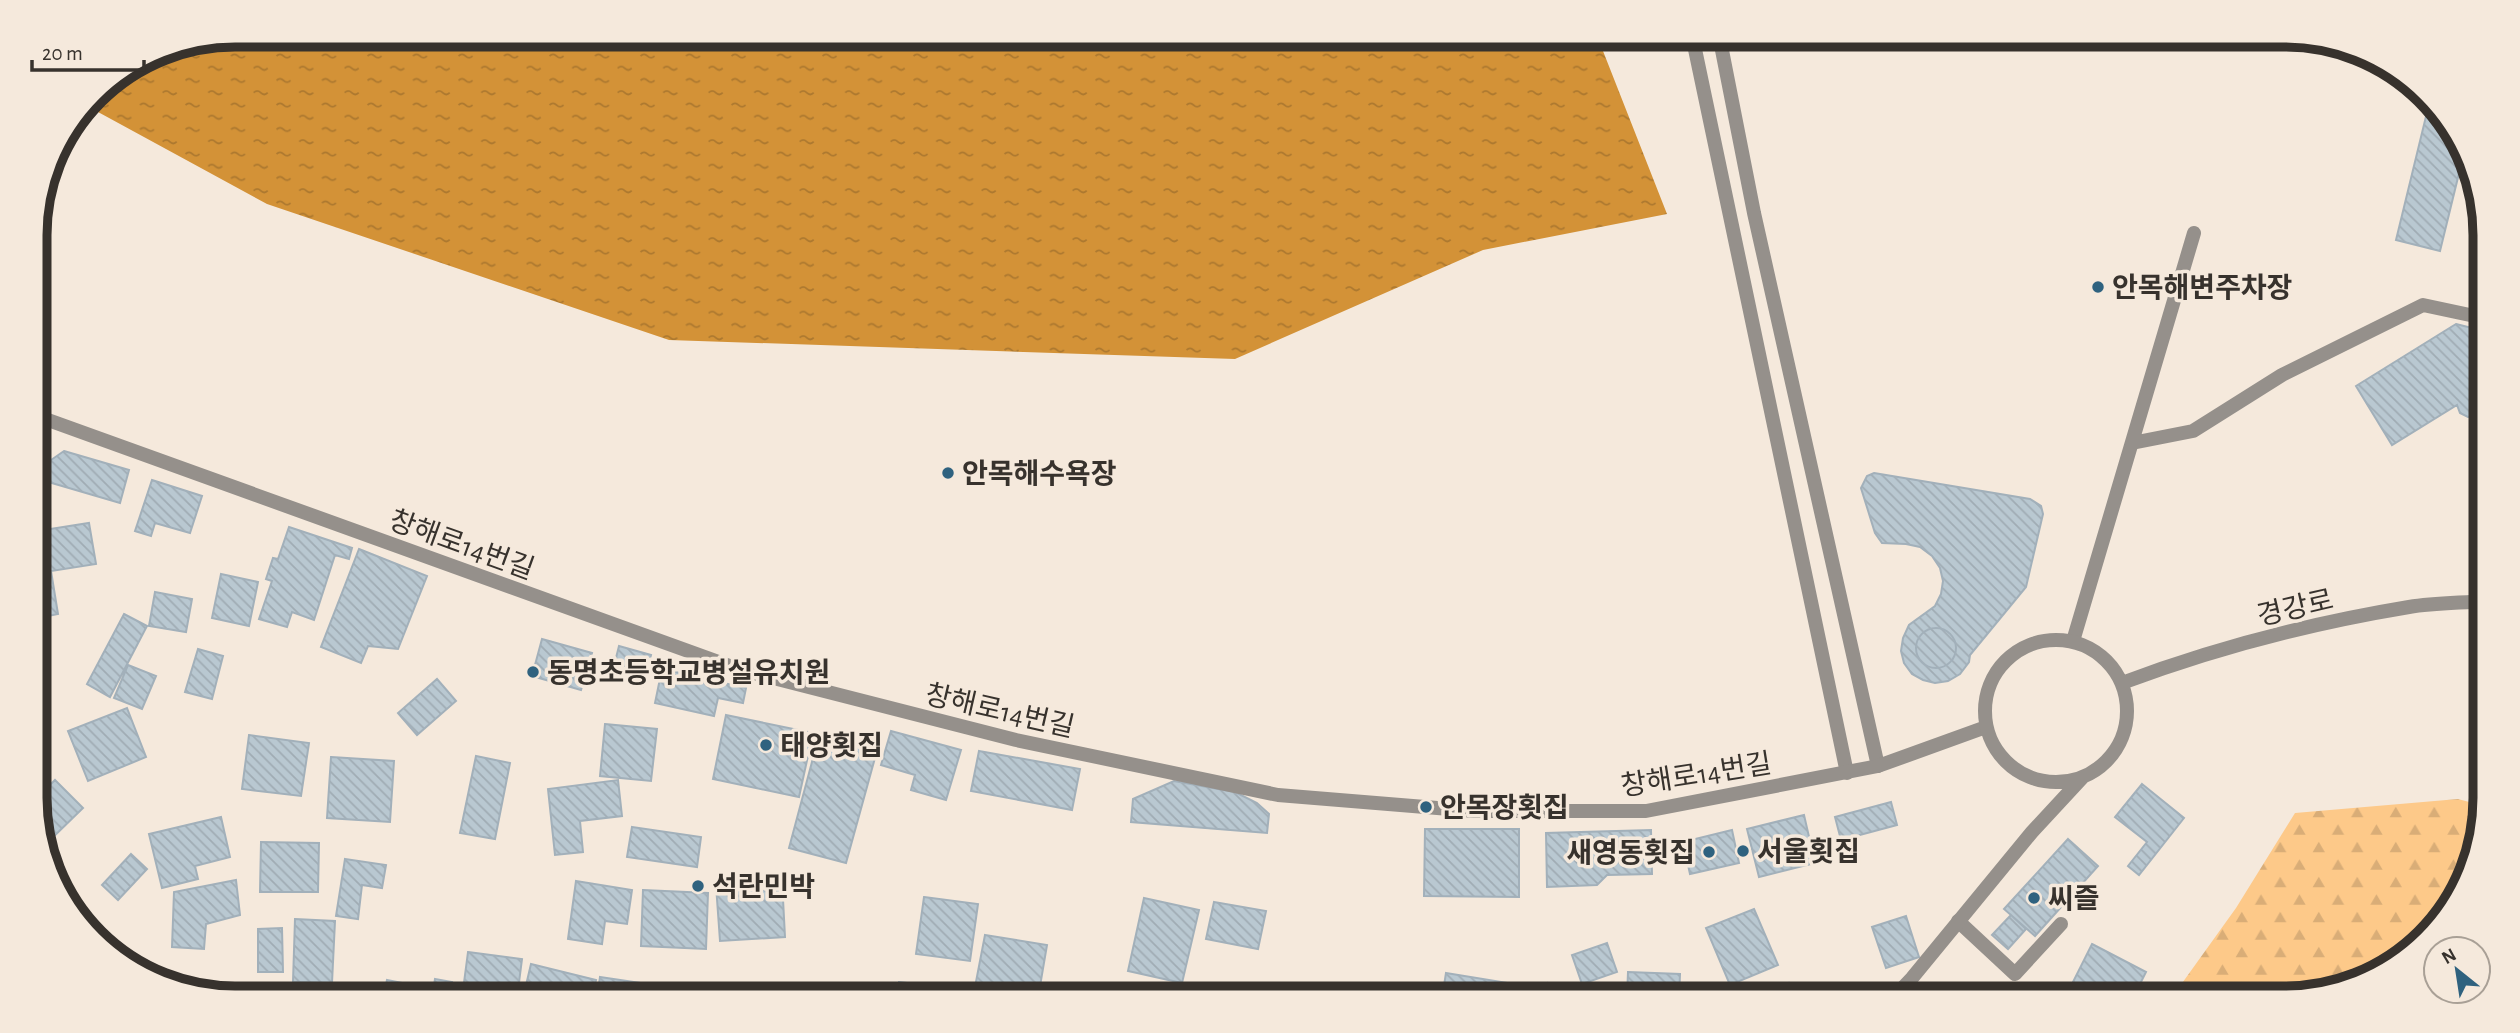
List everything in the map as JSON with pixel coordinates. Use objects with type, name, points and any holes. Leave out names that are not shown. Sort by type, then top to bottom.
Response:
[{"type":"street","points":[[1695,47],[1847,773]]},
{"type":"street","points":[[1721,47],[1754,213],[1878,766]]},
{"type":"street","points":[[2073,641],[2194,233]]},
{"type":"street","points":[[2132,443],[2193,430],[2282,375],[2423,305],[2473,316]]},
{"type":"street","name":"창해로14번길","points":[[48,420],[738,669],[1016,740],[1278,795],[1474,811],[1646,811],[1878,766],[1986,727]]},
{"type":"street","name":"경강로","points":[[2122,683],[2185,659],[2276,635],[2411,606],[2473,602]]},
{"type":"street","points":[[1905,985],[2032,832],[2082,778],[2103,765],[2118,748],[2126,727],[2128,705],[2122,683],[2111,664],[2094,650],[2073,641],[2051,640],[2027,646],[2006,659],[1992,679],[1985,703],[1986,727],[1995,750],[2012,768],[2034,779],[2059,783],[2082,778]]},
{"type":"street","points":[[1958,921],[2015,974],[2061,924]]},
{"type":"green space","points":[[2458,799],[2473,803],[2463,858],[2448,892],[2418,931],[2379,961],[2334,979],[2310,984],[2181,985],[2236,908],[2295,813]]},
{"type":"water","points":[[235,47],[1604,47],[1667,214],[1483,250],[1235,359],[669,340],[267,204],[95,110],[131,79],[163,62],[198,51]]},
{"type":"building","points":[[2427,112],[2448,141],[2460,169],[2440,251],[2396,240]]},
{"type":"building","points":[[2456,324],[2473,328],[2473,416],[2460,413],[2457,405],[2392,445],[2356,386]]},
{"type":"building","points":[[64,451],[129,470],[120,503],[48,482],[51,460]]},
{"type":"building","points":[[1874,473],[2030,499],[2041,506],[2043,514],[2026,587],[1970,655],[1969,662],[1960,674],[1948,681],[1935,683],[1923,680],[1912,674],[1904,663],[1901,651],[1909,625],[1935,606],[1943,581],[1940,568],[1932,556],[1920,547],[1882,543],[1875,533],[1861,488],[1867,476]]},
{"type":"building","points":[[152,480],[202,496],[190,533],[155,523],[151,536],[135,531]]},
{"type":"building","points":[[89,523],[96,564],[51,571],[58,614],[47,616],[47,529]]},
{"type":"building","points":[[289,527],[352,548],[349,559],[335,555],[314,620],[292,612],[287,627],[259,619],[272,581],[266,579],[273,558],[278,559]]},
{"type":"building","points":[[359,549],[427,576],[398,649],[368,646],[361,663],[321,647]]},
{"type":"building","points":[[221,574],[258,582],[249,626],[212,618]]},
{"type":"building","points":[[155,592],[192,599],[186,632],[149,626]]},
{"type":"building","points":[[124,614],[147,626],[110,697],[87,684]]},
{"type":"building","points":[[1936,628],[1944,629],[1950,634],[1955,640],[1955,656],[1950,662],[1944,667],[1936,668],[1928,667],[1922,662],[1917,656],[1916,648],[1917,640],[1922,634],[1928,629]]},
{"type":"building","points":[[542,639],[592,653],[581,690],[532,676]]},
{"type":"building","points":[[619,646],[651,655],[643,686],[611,678]]},
{"type":"building","points":[[198,649],[223,656],[212,699],[185,692]]},
{"type":"building","points":[[128,665],[156,676],[142,709],[114,698]]},
{"type":"building","points":[[662,669],[746,688],[743,703],[718,698],[714,716],[655,703]]},
{"type":"building","points":[[437,679],[456,701],[417,735],[398,713]]},
{"type":"building","points":[[127,708],[146,757],[88,781],[68,731]]},
{"type":"building","points":[[726,715],[813,733],[799,797],[713,779]]},
{"type":"building","points":[[605,724],[657,729],[651,781],[600,776]]},
{"type":"building","points":[[891,731],[961,750],[946,800],[911,790],[915,775],[881,765]]},
{"type":"building","points":[[820,732],[878,747],[846,863],[789,848]]},
{"type":"building","points":[[249,735],[309,743],[301,796],[242,789]]},
{"type":"building","points":[[979,751],[1080,769],[1072,810],[971,791]]},
{"type":"building","points":[[476,756],[510,763],[495,839],[460,833]]},
{"type":"building","points":[[331,757],[394,761],[390,822],[327,818]]},
{"type":"building","points":[[55,780],[83,808],[52,838],[48,810],[47,788]]},
{"type":"building","points":[[618,780],[622,816],[580,821],[583,852],[555,855],[548,789]]},
{"type":"building","points":[[1174,781],[1235,792],[1257,803],[1269,814],[1267,833],[1131,822],[1133,799]]},
{"type":"building","points":[[2142,784],[2184,818],[2139,875],[2128,866],[2147,842],[2115,817]]},
{"type":"building","points":[[1891,802],[1897,825],[1841,840],[1835,817]]},
{"type":"building","points":[[1804,815],[1815,863],[1759,877],[1747,829]]},
{"type":"building","points":[[221,817],[230,857],[195,866],[198,879],[162,888],[149,834]]},
{"type":"building","points":[[632,827],[701,837],[697,867],[627,857]]},
{"type":"building","points":[[1425,829],[1519,829],[1519,897],[1424,896]]},
{"type":"building","points":[[1651,830],[1652,874],[1607,875],[1597,885],[1547,887],[1546,833]]},
{"type":"building","points":[[1732,830],[1739,863],[1690,874],[1683,842]]},
{"type":"building","points":[[2068,839],[2098,866],[2035,936],[2004,909]]},
{"type":"building","points":[[261,842],[319,843],[318,892],[260,892]]},
{"type":"building","points":[[131,854],[147,869],[118,900],[102,885]]},
{"type":"building","points":[[345,859],[386,865],[382,888],[362,885],[358,919],[336,916]]},
{"type":"building","points":[[236,880],[240,915],[206,924],[204,949],[172,947],[174,892]]},
{"type":"building","points":[[782,880],[785,937],[720,941],[716,885]]},
{"type":"building","points":[[576,881],[632,890],[627,924],[605,921],[602,944],[568,939]]},
{"type":"building","points":[[643,890],[708,893],[706,949],[641,946]]},
{"type":"building","points":[[924,897],[978,904],[970,961],[916,954]]},
{"type":"building","points":[[1144,898],[1199,910],[1182,983],[1128,971]]},
{"type":"building","points":[[1214,902],[1266,911],[1258,949],[1206,939]]},
{"type":"building","points":[[1754,909],[1778,965],[1730,985],[1706,928]]},
{"type":"building","points":[[2011,915],[2026,929],[2008,949],[1992,935]]},
{"type":"building","points":[[1906,916],[1919,957],[1886,968],[1872,927]]},
{"type":"building","points":[[295,919],[335,921],[332,983],[293,982]]},
{"type":"building","points":[[282,928],[283,972],[258,972],[258,929]]},
{"type":"building","points":[[985,935],[1047,945],[1040,986],[975,986]]},
{"type":"building","points":[[1607,943],[1617,972],[1582,984],[1572,955]]},
{"type":"building","points":[[2092,944],[2146,972],[2139,985],[2071,985]]},
{"type":"building","points":[[468,952],[522,959],[519,986],[464,986]]},
{"type":"building","points":[[531,964],[596,980],[595,986],[526,986]]},
{"type":"building","points":[[1628,972],[1680,974],[1680,985],[1627,985]]},
{"type":"building","points":[[1446,973],[1514,984],[1514,985],[1444,985]]},
{"type":"building","points":[[600,977],[660,986],[599,986]]},
{"type":"building","points":[[435,979],[452,982],[451,986],[434,986]]},
{"type":"building","points":[[387,980],[417,986],[386,986]]},
{"type":"building","points":[[899,982],[929,986],[899,986]]},
{"type":"place","name":"안목해변주차장","points":[[2098,287]]},
{"type":"place","name":"안목해수욕장","points":[[948,473]]},
{"type":"place","name":"동명초등학교병설유치원","points":[[533,672]]},
{"type":"place","name":"태양횟집","points":[[766,745]]},
{"type":"place","name":"안목장횟집","points":[[1426,807]]},
{"type":"place","name":"서울횟집","points":[[1743,851]]},
{"type":"place","name":"새영동횟집","points":[[1709,852]]},
{"type":"place","name":"석란민박","points":[[698,886]]},
{"type":"place","name":"씨즐","points":[[2034,898]]}]
